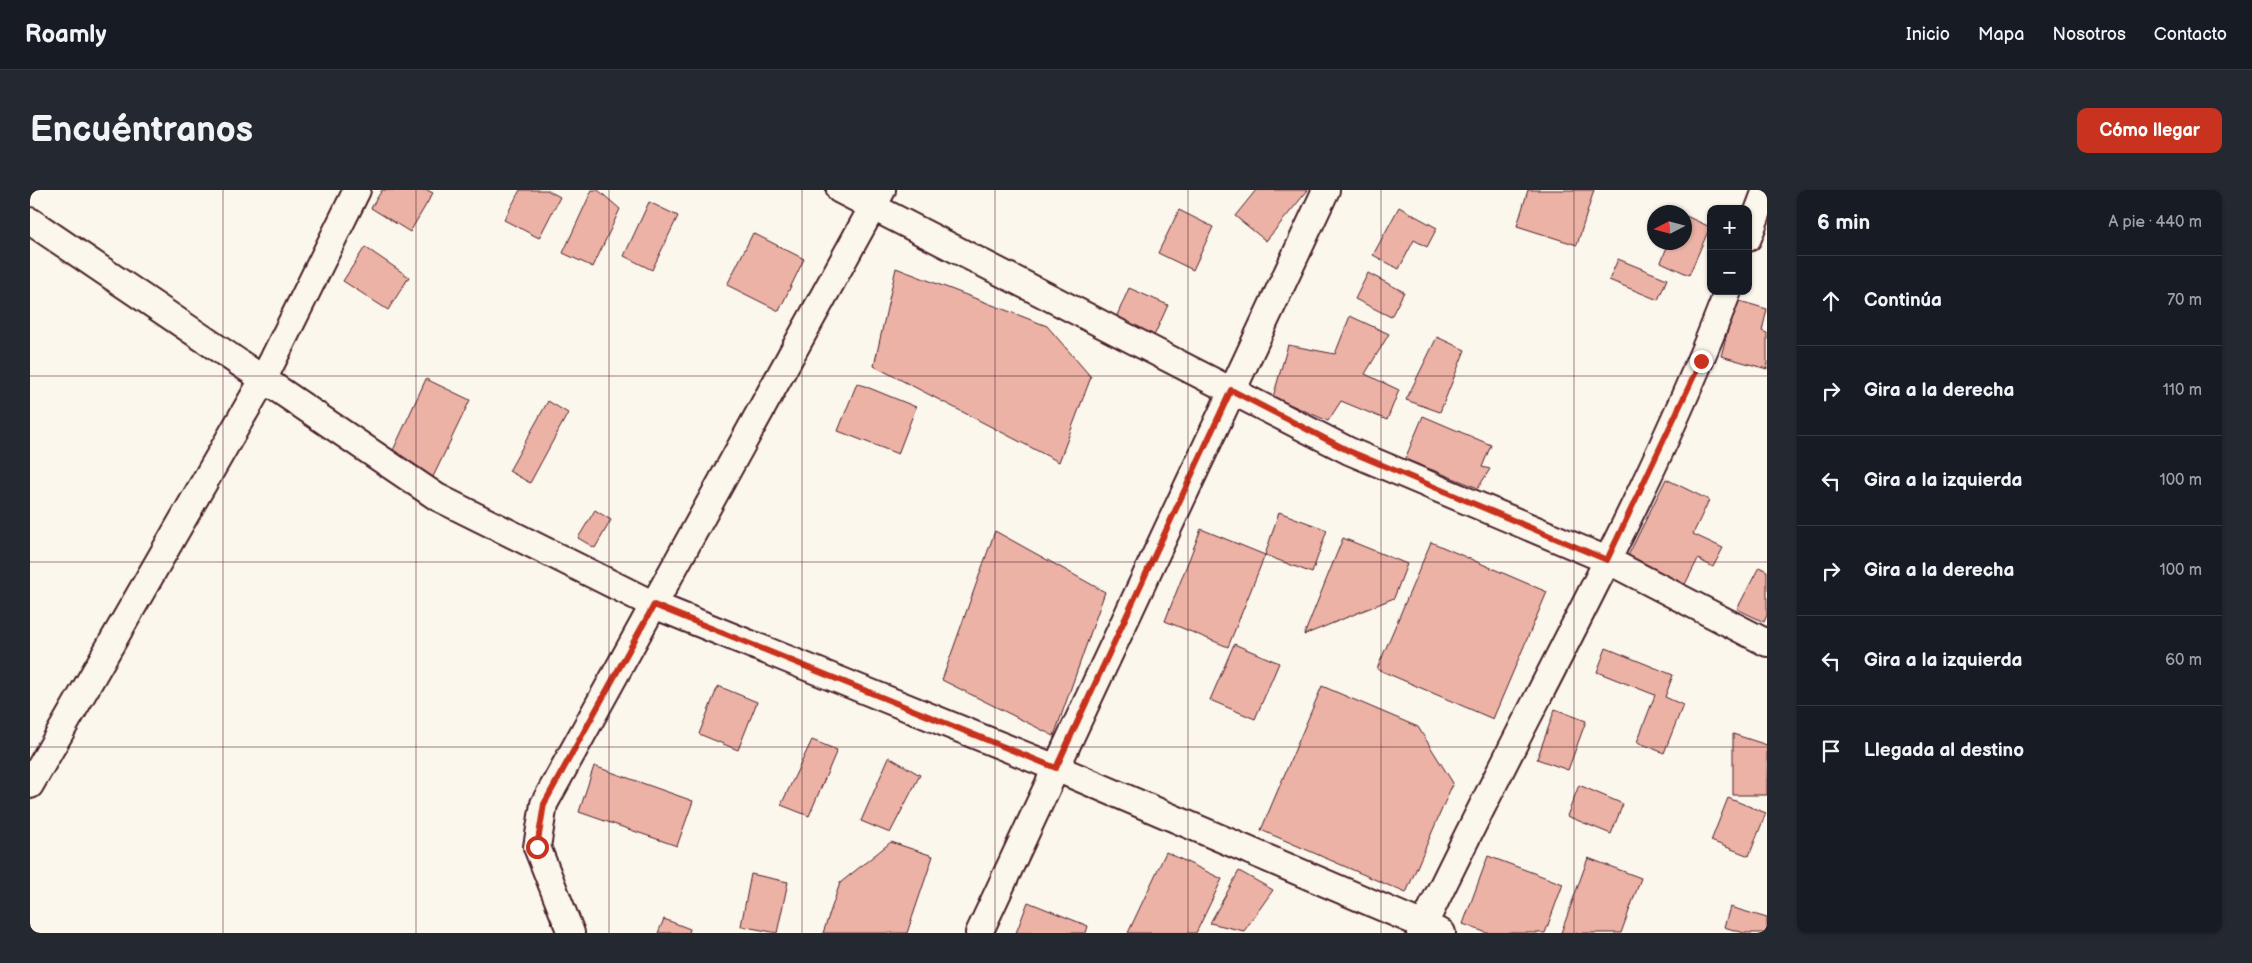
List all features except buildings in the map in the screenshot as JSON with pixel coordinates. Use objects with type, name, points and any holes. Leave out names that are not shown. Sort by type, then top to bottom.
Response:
[{"type":"street","points":[[30,785],[263,380],[358,190]]},
{"type":"street","points":[[840,190],[877,198],[1231,390],[1349,451],[1607,560],[1767,643]]},
{"type":"street","points":[[980,933],[1231,390],[1326,190]]},
{"type":"street","points":[[1752,223],[1760,192]]},
{"type":"street","points":[[571,933],[537,847],[544,804],[877,198]]},
{"type":"street","points":[[30,221],[438,498],[654,605],[1056,768],[1428,931],[1701,361],[1726,295]]},
{"type":"route","points":[[537,847],[544,804],[654,605],[1056,768],[1231,390],[1349,451],[1607,560],[1701,361]]}]
